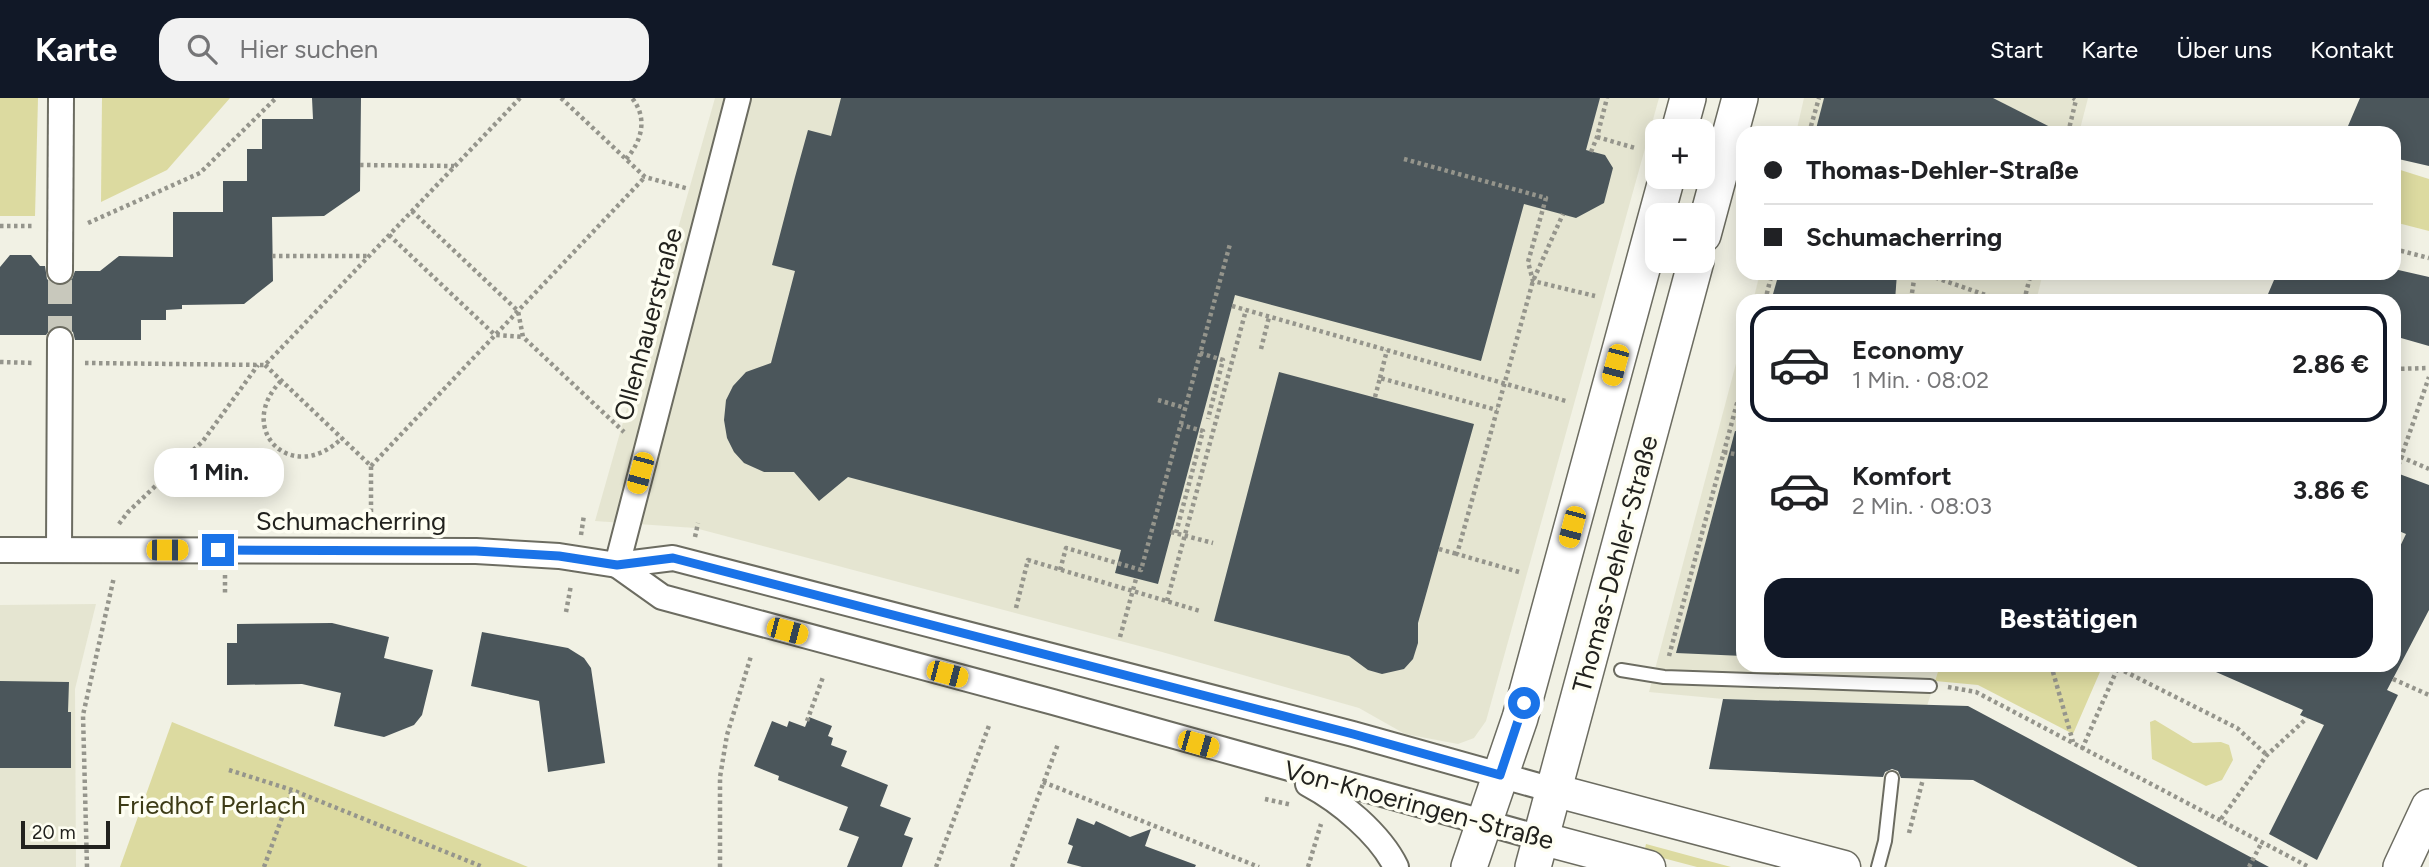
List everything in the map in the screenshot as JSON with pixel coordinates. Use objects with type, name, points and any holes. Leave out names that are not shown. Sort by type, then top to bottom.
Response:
[{"type":"main road","points":[[1682,119],[1688,98]]},
{"type":"main road","points":[[1712,203],[1740,98]]},
{"type":"main road","name":"Thomas-Dehler-Straße","points":[[1469,867],[1520,718],[1664,189]]},
{"type":"main road","name":"Thomas-Dehler-Straße","points":[[1537,853],[1693,273]]},
{"type":"main road","points":[[2401,867],[2429,807]]},
{"type":"street","points":[[60,271],[61,98]]},
{"type":"street","name":"Ollenhauerstraße","points":[[617,565],[738,98]]},
{"type":"street","points":[[54,355],[59,550]]},
{"type":"street","name":"Schumacherring","points":[[0,550],[476,551],[559,556],[617,565]]},
{"type":"street","name":"Von-Knoeringen-Straße","points":[[617,565],[673,558],[1340,730],[1500,775]]},
{"type":"street","name":"Von-Knoeringen-Straße","points":[[617,565],[662,597],[1040,698],[1483,823],[1537,853],[1649,867]]},
{"type":"street","name":"Von-Knoeringen-Straße","points":[[1270,764],[1332,797],[1382,845],[1396,867]]},
{"type":"street","points":[[1500,775],[1553,790]]},
{"type":"street","name":"Von-Knoeringen-Straße","points":[[1553,790],[1844,867]]},
{"type":"lane","points":[[1621,670],[1664,677],[1930,686]]},
{"type":"lane","points":[[1878,867],[1885,841],[1892,778]]},
{"type":"path","points":[[0,226],[79,227],[200,173],[276,98]]},
{"type":"path","points":[[87,867],[83,715],[116,569],[117,527],[128,512],[203,442],[261,365],[520,98]]},
{"type":"path","points":[[626,159],[634,150],[642,126],[641,114],[632,98]]},
{"type":"path","points":[[1591,152],[1607,98]]},
{"type":"path","points":[[1812,126],[1819,98]]},
{"type":"path","points":[[2070,126],[2076,100],[2073,98]]},
{"type":"path","points":[[564,99],[645,177],[687,188]]},
{"type":"path","points":[[1597,137],[1635,148]]},
{"type":"path","points":[[1404,159],[1546,198],[1528,262],[1533,281]]},
{"type":"path","points":[[360,164],[455,166]]},
{"type":"path","points":[[371,513],[371,466],[645,177]]},
{"type":"path","points":[[412,211],[518,311],[523,337],[615,423]]},
{"type":"path","points":[[1457,554],[1533,281],[1563,214]]},
{"type":"path","points":[[389,235],[495,335],[523,337]]},
{"type":"path","points":[[1060,570],[1066,548],[1141,570],[1230,244]]},
{"type":"path","points":[[2401,251],[2429,258]]},
{"type":"path","points":[[272,256],[369,256]]},
{"type":"path","points":[[1912,293],[1913,280]]},
{"type":"path","points":[[1942,280],[1983,294]]},
{"type":"path","points":[[1533,281],[1595,296]]},
{"type":"path","points":[[1231,306],[1566,401]]},
{"type":"path","points":[[1167,601],[1246,310]]},
{"type":"path","points":[[1261,349],[1269,317]]},
{"type":"path","points":[[1375,397],[1388,350]]},
{"type":"path","points":[[1200,353],[1223,360],[1205,418],[1215,421]]},
{"type":"path","points":[[0,362],[54,355],[261,365],[281,380],[371,466]]},
{"type":"path","points":[[2401,369],[2429,368]]},
{"type":"path","points":[[1380,377],[1497,410]]},
{"type":"path","points":[[2429,377],[2401,456],[2429,469]]},
{"type":"path","points":[[281,380],[265,402],[263,414],[264,426],[277,447],[289,455],[303,458],[330,450],[342,438]]},
{"type":"path","points":[[1157,400],[1185,408]]},
{"type":"path","points":[[1664,677],[1736,408]]},
{"type":"path","points":[[1181,425],[1203,431],[1174,532],[1213,542]]},
{"type":"path","points":[[1724,452],[1736,454]]},
{"type":"path","points":[[1439,550],[1519,572]]},
{"type":"path","points":[[1016,608],[1028,560],[1200,611]]},
{"type":"path","points":[[1120,637],[1136,579]]},
{"type":"path","points":[[566,612],[572,581]]},
{"type":"path","points":[[720,867],[720,777],[727,735],[751,656]]},
{"type":"path","points":[[2053,672],[2073,743]]},
{"type":"path","points":[[2082,749],[2116,672]]},
{"type":"path","points":[[2128,672],[2237,728],[2267,755]]},
{"type":"path","points":[[807,721],[823,677]]},
{"type":"path","points":[[2393,679],[2429,695]]},
{"type":"path","points":[[1930,686],[1976,692],[2309,867]]},
{"type":"path","points":[[2221,820],[2267,755],[2307,718]]},
{"type":"path","points":[[936,867],[990,723]]},
{"type":"path","points":[[1012,867],[1058,744]]},
{"type":"path","points":[[229,770],[292,790],[482,867]]},
{"type":"path","points":[[1908,837],[1923,779]]},
{"type":"path","points":[[1043,782],[1259,867]]},
{"type":"path","points":[[264,867],[292,790]]},
{"type":"path","points":[[1308,867],[1321,823]]},
{"type":"path","points":[[2249,867],[2262,842]]},
{"type":"shaded area","points":[[715,98],[1659,98],[1653,119],[1645,119],[1645,148],[1486,721],[1474,738],[1458,744],[1405,734],[1359,708],[1162,652],[695,528],[595,521]]},
{"type":"shaded area","points":[[1804,98],[2088,98],[2081,126],[1798,126]]},
{"type":"shaded area","points":[[1758,280],[2041,280],[2038,294],[1755,294]]},
{"type":"shaded area","points":[[1736,363],[1736,672],[1938,672],[1927,706],[1723,699],[1649,692]]},
{"type":"shaded area","points":[[96,604],[75,689],[76,867],[0,867],[0,605]]},
{"type":"green space","points":[[0,98],[38,98],[35,216],[0,216]]},
{"type":"green space","points":[[102,98],[230,98],[167,170],[101,202]]},
{"type":"green space","points":[[2401,170],[2429,179],[2429,231],[2401,224]]},
{"type":"green space","points":[[1938,672],[2100,672],[2073,734],[1978,685],[1935,681]]},
{"type":"green space","points":[[2155,720],[2193,743],[2221,742],[2229,745],[2233,760],[2222,780],[2206,786],[2152,759],[2150,722]]},
{"type":"green space","name":"Friedhof Perlach","points":[[172,722],[528,867],[120,867]]},
{"type":"green space","points":[[1646,844],[1731,867],[1697,867],[1644,853]]},
{"type":"building","points":[[312,98],[361,98],[360,191],[324,216],[272,217],[273,281],[244,304],[182,305],[182,309],[166,310],[166,320],[141,320],[141,340],[75,340],[73,332],[61,325],[52,327],[46,335],[0,335],[0,267],[10,255],[31,255],[40,266],[45,266],[47,279],[61,286],[72,279],[75,271],[100,271],[119,256],[173,257],[173,212],[223,212],[223,181],[247,181],[247,149],[262,149],[262,119],[313,119]]},
{"type":"building","points":[[841,98],[1600,98],[1586,150],[1605,155],[1613,168],[1604,203],[1576,218],[1524,204],[1481,361],[1235,295],[1158,584],[1115,573],[1121,550],[848,477],[819,501],[794,472],[764,472],[744,463],[734,452],[727,438],[724,420],[726,400],[733,386],[746,372],[771,363],[795,271],[772,265],[795,177],[808,130],[831,136]]},
{"type":"building","points":[[1824,98],[1993,98],[2048,126],[1817,126]]},
{"type":"building","points":[[2360,98],[2429,98],[2429,166],[2401,160],[2401,126],[2348,126]]},
{"type":"building","points":[[2401,271],[2429,277],[2429,346],[2401,338],[2401,294],[2268,294],[2274,280],[2401,280]]},
{"type":"building","points":[[1777,280],[1896,280],[1896,294],[1773,294]]},
{"type":"building","points":[[1279,372],[1474,424],[1418,623],[1418,643],[1413,659],[1404,669],[1382,674],[1368,670],[1349,656],[1214,621]]},
{"type":"building","points":[[1735,431],[1736,431],[1736,656],[1676,653]]},
{"type":"building","points":[[2401,475],[2429,485],[2429,610],[2401,663],[2401,544],[2406,534],[2401,532]]},
{"type":"building","points":[[332,623],[389,637],[384,658],[433,670],[422,715],[414,725],[384,737],[334,726],[341,693],[302,684],[227,685],[227,643],[237,643],[237,624]]},
{"type":"building","points":[[482,632],[568,648],[584,658],[591,668],[605,763],[548,772],[539,701],[471,686]]},
{"type":"building","points":[[2216,672],[2396,672],[2387,690],[2398,695],[2317,860],[2269,834],[2324,725],[2300,715],[2303,710]]},
{"type":"building","points":[[0,681],[69,682],[71,768],[0,768]]},
{"type":"building","points":[[1723,699],[1968,706],[2269,867],[2138,867],[1973,780],[1901,778],[1898,771],[1892,769],[1885,772],[1883,777],[1709,769]]},
{"type":"building","points":[[809,717],[832,726],[828,736],[833,738],[831,745],[847,751],[841,766],[888,785],[880,806],[911,818],[904,835],[913,838],[902,867],[847,867],[859,837],[839,830],[848,807],[778,780],[779,776],[754,766],[772,721],[787,727],[789,721],[805,727]]},
{"type":"building","points":[[1077,818],[1094,825],[1096,821],[1130,837],[1151,829],[1145,846],[1196,865],[1082,867],[1067,863],[1073,846],[1068,844]]},
{"type":"tunnel","points":[[60,271],[60,340]]},
{"type":"route","points":[[218,550],[476,551],[559,556],[617,565],[673,558],[1353,734],[1500,775],[1524,703]]}]
